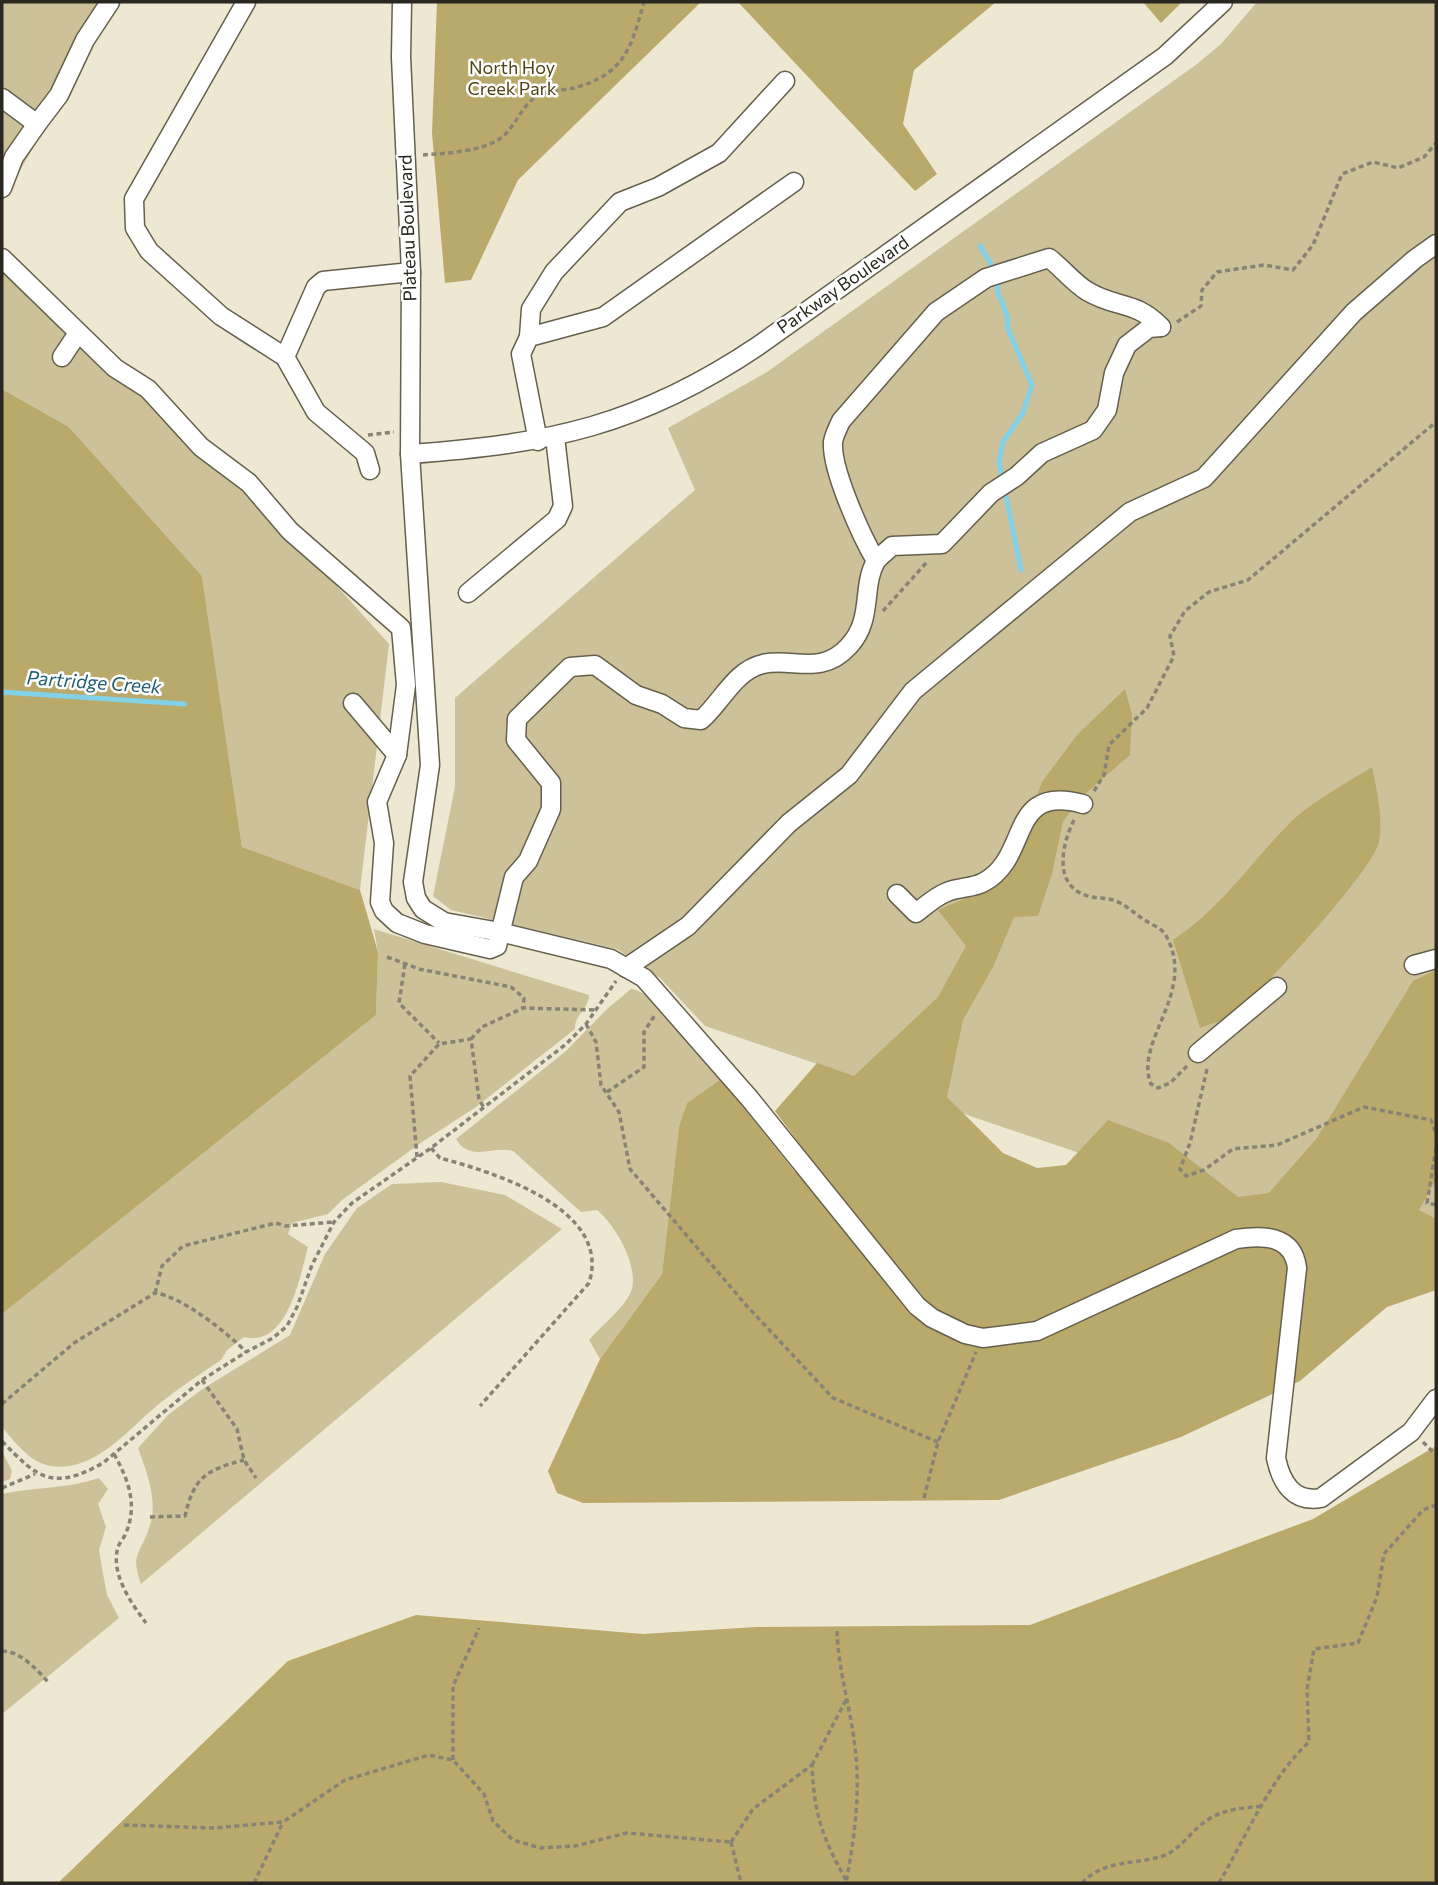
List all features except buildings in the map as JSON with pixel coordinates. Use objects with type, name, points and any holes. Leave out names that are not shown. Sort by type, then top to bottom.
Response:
[{"type":"street","points":[[2,188],[14,158],[59,95],[85,40],[110,2]]},
{"type":"street","points":[[246,2],[134,199],[135,228],[149,251],[221,316],[285,356],[316,412],[365,453],[370,470]]},
{"type":"street","name":"Plateau Boulevard","points":[[402,2],[401,57],[411,272],[410,454],[430,765],[413,881],[416,898],[423,909],[444,922],[500,932]]},
{"type":"street","name":"Parkway Boulevard","points":[[410,454],[547,439],[657,404],[740,358],[1165,56],[1223,2]]},
{"type":"street","points":[[468,593],[557,519],[563,506],[547,439],[521,354],[529,337],[531,309],[554,272],[620,202],[658,187],[719,153],[785,81]]},
{"type":"street","points":[[2,98],[37,124]]},
{"type":"street","points":[[529,337],[603,317],[794,182]]},
{"type":"street","points":[[626,968],[688,926],[789,823],[849,775],[913,691],[1130,512],[1204,478],[1354,312],[1436,244]]},
{"type":"street","points":[[2,258],[115,368],[148,389],[201,447],[249,483],[290,531],[401,628],[406,685],[397,755],[377,802],[384,843],[380,902],[384,911],[397,923],[425,934],[490,948],[497,946],[514,877],[528,861],[551,809],[551,783],[516,740],[517,719],[532,701],[570,667],[595,664],[636,695],[662,704],[684,718],[701,720],[715,708],[737,678],[763,664],[798,666],[825,663],[849,646],[866,616],[869,586],[876,561],[892,546],[942,544],[991,493],[1017,476],[1042,453],[1093,430],[1107,411],[1114,373],[1127,345],[1149,328],[1161,327]]},
{"type":"street","points":[[876,561],[860,534],[835,458],[833,440],[841,421],[936,312],[986,278],[1049,258],[1085,290],[1109,302],[1129,304],[1147,312],[1161,327]]},
{"type":"street","points":[[285,356],[316,287],[323,281],[411,272]]},
{"type":"street","points":[[62,358],[78,333]]},
{"type":"street","points":[[354,704],[397,755]]},
{"type":"street","points":[[897,894],[915,913],[946,892],[984,883],[1003,864],[1025,818],[1044,802],[1054,798],[1083,804]]},
{"type":"street","points":[[500,932],[611,959],[645,978],[750,1099],[917,1306],[948,1328],[982,1338],[1037,1331],[1236,1239],[1269,1237],[1289,1247],[1296,1255],[1297,1268],[1276,1458],[1279,1475],[1291,1491],[1311,1500],[1321,1498],[1411,1432],[1436,1399]]},
{"type":"street","points":[[1414,965],[1436,959]]},
{"type":"street","points":[[1198,1053],[1277,987]]},
{"type":"path","points":[[423,155],[476,148],[501,139],[525,107],[538,96],[606,77],[624,57],[634,36],[644,2]]},
{"type":"path","points":[[1161,327],[1185,319],[1201,306],[1202,290],[1217,272],[1264,265],[1293,270],[1313,245],[1342,174],[1373,162],[1398,168],[1424,157],[1436,143]]},
{"type":"path","points":[[1083,804],[1100,783],[1113,739],[1147,708],[1153,697],[1174,656],[1170,636],[1185,611],[1209,592],[1248,580],[1436,422]]},
{"type":"path","points":[[374,433],[394,432]]},
{"type":"path","points":[[881,613],[942,544]]},
{"type":"path","points":[[387,957],[405,964],[511,987],[524,998],[523,1008]]},
{"type":"path","points":[[405,964],[399,1003],[439,1044]]},
{"type":"path","points":[[2,1441],[35,1474],[50,1479],[85,1473],[114,1454],[202,1380],[274,1338],[286,1326],[334,1222],[369,1189],[431,1148],[565,1045],[586,1024],[626,968]]},
{"type":"path","points":[[607,1092],[644,1067],[644,1032],[665,1000]]},
{"type":"path","points":[[417,1157],[410,1076],[439,1044],[471,1039],[482,1027],[523,1008],[597,1010]]},
{"type":"path","points":[[586,1024],[596,1042],[599,1075],[619,1112],[630,1169],[746,1305],[833,1398],[938,1441]]},
{"type":"path","points":[[471,1039],[479,1099],[484,1108]]},
{"type":"path","points":[[431,1148],[440,1158],[519,1184],[543,1198],[571,1219],[590,1251],[594,1269],[589,1283],[480,1406]]},
{"type":"path","points":[[1436,1148],[1426,1190],[1427,1203],[1436,1205]]},
{"type":"path","points":[[2,1404],[74,1343],[155,1293],[162,1266],[183,1247],[276,1223],[285,1226],[334,1222]]},
{"type":"path","points":[[155,1293],[167,1296],[214,1323],[246,1352]]},
{"type":"path","points":[[924,1498],[938,1441],[982,1338]]},
{"type":"path","points":[[202,1380],[237,1429],[244,1460],[256,1478]]},
{"type":"path","points":[[114,1454],[129,1483],[132,1506],[127,1532],[118,1548],[119,1574],[125,1590],[146,1623]]},
{"type":"path","points":[[150,1517],[185,1516],[190,1497],[203,1475],[215,1467],[244,1460]]},
{"type":"path","points":[[2,1488],[35,1474]]},
{"type":"path","points":[[1219,1883],[1264,1806],[1272,1785],[1292,1758],[1310,1742],[1307,1689],[1314,1649],[1358,1643],[1377,1597],[1384,1554],[1423,1510],[1436,1505]]},
{"type":"path","points":[[453,1760],[453,1686],[479,1628]]},
{"type":"path","points":[[836,1631],[837,1653],[848,1697],[856,1752],[856,1800],[846,1883]]},
{"type":"path","points":[[2,1651],[10,1651],[31,1664],[49,1683]]},
{"type":"path","points":[[741,1883],[731,1842],[754,1809],[813,1765],[848,1697]]},
{"type":"path","points":[[124,1825],[214,1828],[283,1822],[345,1780],[429,1755],[453,1760],[484,1794],[493,1821],[513,1840],[541,1848],[575,1846],[627,1833],[731,1842]]},
{"type":"path","points":[[813,1765],[814,1796],[823,1839],[846,1883]]},
{"type":"path","points":[[1082,1883],[1090,1875],[1116,1862],[1166,1855],[1208,1819],[1229,1810],[1264,1806]]},
{"type":"path","points":[[254,1883],[283,1822]]},
{"type":"shaded area","points":[[2,2],[117,2],[2,202]]},
{"type":"shaded area","points":[[1257,2],[1436,2],[1436,1274],[705,1026],[660,978],[617,949],[451,910],[433,896],[455,787],[455,698],[695,490],[668,428],[767,372],[1197,64],[1221,44]]},
{"type":"shaded area","points":[[2,246],[326,574],[389,644],[360,890],[242,847],[202,576],[69,427],[2,389]]},
{"type":"shaded area","points":[[374,929],[589,995],[587,1004],[575,1024],[575,1029],[476,1107],[422,1142],[342,1200],[328,1214],[292,1223],[288,1234],[308,1247],[290,1307],[271,1332],[259,1337],[244,1337],[227,1350],[221,1360],[167,1398],[97,1456],[67,1466],[51,1466],[36,1461],[23,1451],[2,1427],[2,1314],[376,1015],[378,952]]},
{"type":"shaded area","points":[[631,989],[641,992],[666,1013],[721,1079],[687,1103],[679,1126],[662,1274],[600,1359],[589,1340],[621,1306],[630,1294],[633,1284],[630,1261],[619,1236],[597,1210],[581,1212],[513,1151],[475,1152],[462,1146],[456,1139],[566,1051]]},
{"type":"shaded area","points":[[441,1182],[505,1195],[562,1229],[141,1584],[136,1560],[149,1528],[153,1508],[151,1488],[138,1448],[168,1415],[201,1390],[290,1335],[325,1254],[357,1208],[392,1184]]},
{"type":"shaded area","points":[[2,1451],[12,1471],[10,1479],[2,1482]]},
{"type":"shaded area","points":[[99,1478],[108,1489],[98,1504],[106,1527],[99,1550],[107,1595],[119,1618],[2,1714],[2,1494]]},
{"type":"green space","name":"North Hoy Creek Park","points":[[437,2],[701,2],[518,180],[471,280],[445,283],[432,133]]},
{"type":"green space","points":[[738,2],[996,2],[914,70],[903,124],[937,174],[915,191]]},
{"type":"green space","points":[[1143,2],[1182,2],[1161,23]]},
{"type":"green space","points":[[2,389],[69,427],[202,576],[242,847],[360,890],[378,952],[376,1015],[2,1314]]},
{"type":"green space","points":[[1125,689],[1132,714],[1130,755],[1085,794],[1063,821],[1052,874],[1038,916],[1014,917],[993,967],[963,1020],[947,1097],[1003,1153],[1037,1168],[1066,1165],[1108,1120],[1169,1143],[1238,1197],[1269,1193],[1317,1138],[1413,981],[1436,970],[1436,1179],[1419,1210],[1436,1219],[1436,1290],[1387,1307],[1300,1381],[1181,1437],[999,1500],[583,1503],[557,1493],[548,1471],[600,1359],[662,1274],[679,1126],[687,1103],[721,1079],[795,1172],[813,1162],[775,1111],[817,1063],[854,1076],[938,997],[966,946],[938,910],[978,893],[1025,829],[1042,782],[1077,735]]},
{"type":"green space","points":[[1372,767],[1380,823],[1379,842],[1373,856],[1313,932],[1244,1005],[1223,1020],[1200,1028],[1173,940],[1220,901],[1296,817]]},
{"type":"green space","points":[[1436,1446],[1436,1883],[58,1883],[288,1661],[416,1615],[643,1634],[756,1627],[1030,1625],[1313,1519]]},
{"type":"waterway","points":[[980,246],[1000,279],[997,290],[1007,315],[1008,329],[1032,385],[1023,413],[1003,442],[999,462],[1021,570]]},
{"type":"waterway","name":"Partridge Creek","points":[[2,692],[185,704]]}]
